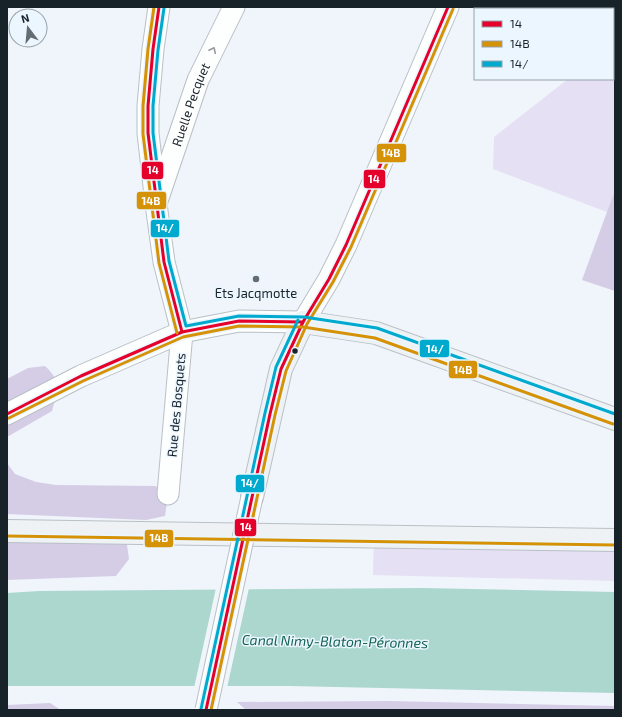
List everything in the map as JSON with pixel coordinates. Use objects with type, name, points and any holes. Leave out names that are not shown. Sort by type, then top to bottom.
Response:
[{"type":"main road","points":[[252,497],[281,369],[303,322],[376,333],[615,419]]},
{"type":"main road","points":[[7,531],[615,540]]},
{"type":"street","name":"Rue des Bosquets","points":[[159,7],[152,49],[148,106],[148,133],[164,262],[182,332],[168,494]]},
{"type":"street","name":"Ruelle Pecquet","points":[[156,204],[198,80],[234,7]]},
{"type":"street","points":[[7,414],[81,376],[182,332],[239,321],[303,322],[329,280],[346,245],[448,7]]},
{"type":"street","points":[[206,710],[252,497]]},
{"type":"shaded area","points":[[615,42],[615,190],[607,212],[493,169],[494,137],[567,80],[614,80]]},
{"type":"shaded area","points":[[615,190],[615,291],[582,280]]},
{"type":"shaded area","points":[[45,366],[55,377],[58,387],[52,411],[7,437],[7,379],[28,368]]},
{"type":"shaded area","points":[[7,463],[15,474],[36,482],[56,485],[155,486],[163,490],[167,502],[165,516],[146,520],[7,514]]},
{"type":"shaded area","points":[[7,531],[107,533],[127,545],[129,559],[116,576],[7,580]]},
{"type":"shaded area","points":[[374,537],[615,540],[615,581],[373,575]]},
{"type":"shaded area","points":[[388,701],[615,706],[615,710],[246,710],[237,702]]},
{"type":"shaded area","points":[[50,703],[61,710],[7,710],[7,705]]},
{"type":"water","name":"Canal Nimy-Blaton-Péronnes","points":[[421,588],[615,592],[615,693],[290,686],[7,686],[7,593],[39,591]]},
{"type":"pier","points":[[216,588],[249,588],[227,688],[194,688]]},
{"type":"transit line","name":"14B","points":[[154,7],[148,49],[143,106],[143,134],[159,263],[177,333]]},
{"type":"transit line","name":"14","points":[[159,7],[153,49],[148,106],[148,133],[164,262],[182,332]]},
{"type":"transit line","name":"14","points":[[206,710],[281,369],[303,322],[329,279],[346,245],[448,7]]},
{"type":"transit line","name":"14/","points":[[164,8],[158,50],[153,106],[153,133],[169,261],[186,326],[239,316],[304,317],[377,328],[615,414]]},
{"type":"transit line","name":"14B","points":[[211,710],[275,415],[286,371],[307,324],[333,282],[351,247],[453,9]]},
{"type":"transit line","name":"14/","points":[[201,709],[276,367],[298,320]]},
{"type":"transit line","name":"14","points":[[7,414],[81,376],[182,332],[239,321],[303,322]]},
{"type":"transit line","name":"14B","points":[[9,418],[83,381],[183,337],[239,326],[303,327],[375,338],[613,424]]},
{"type":"transit line","name":"14B","points":[[7,536],[615,545]]},
{"type":"place","name":"Ets Jacqmotte","points":[[256,279]]}]
